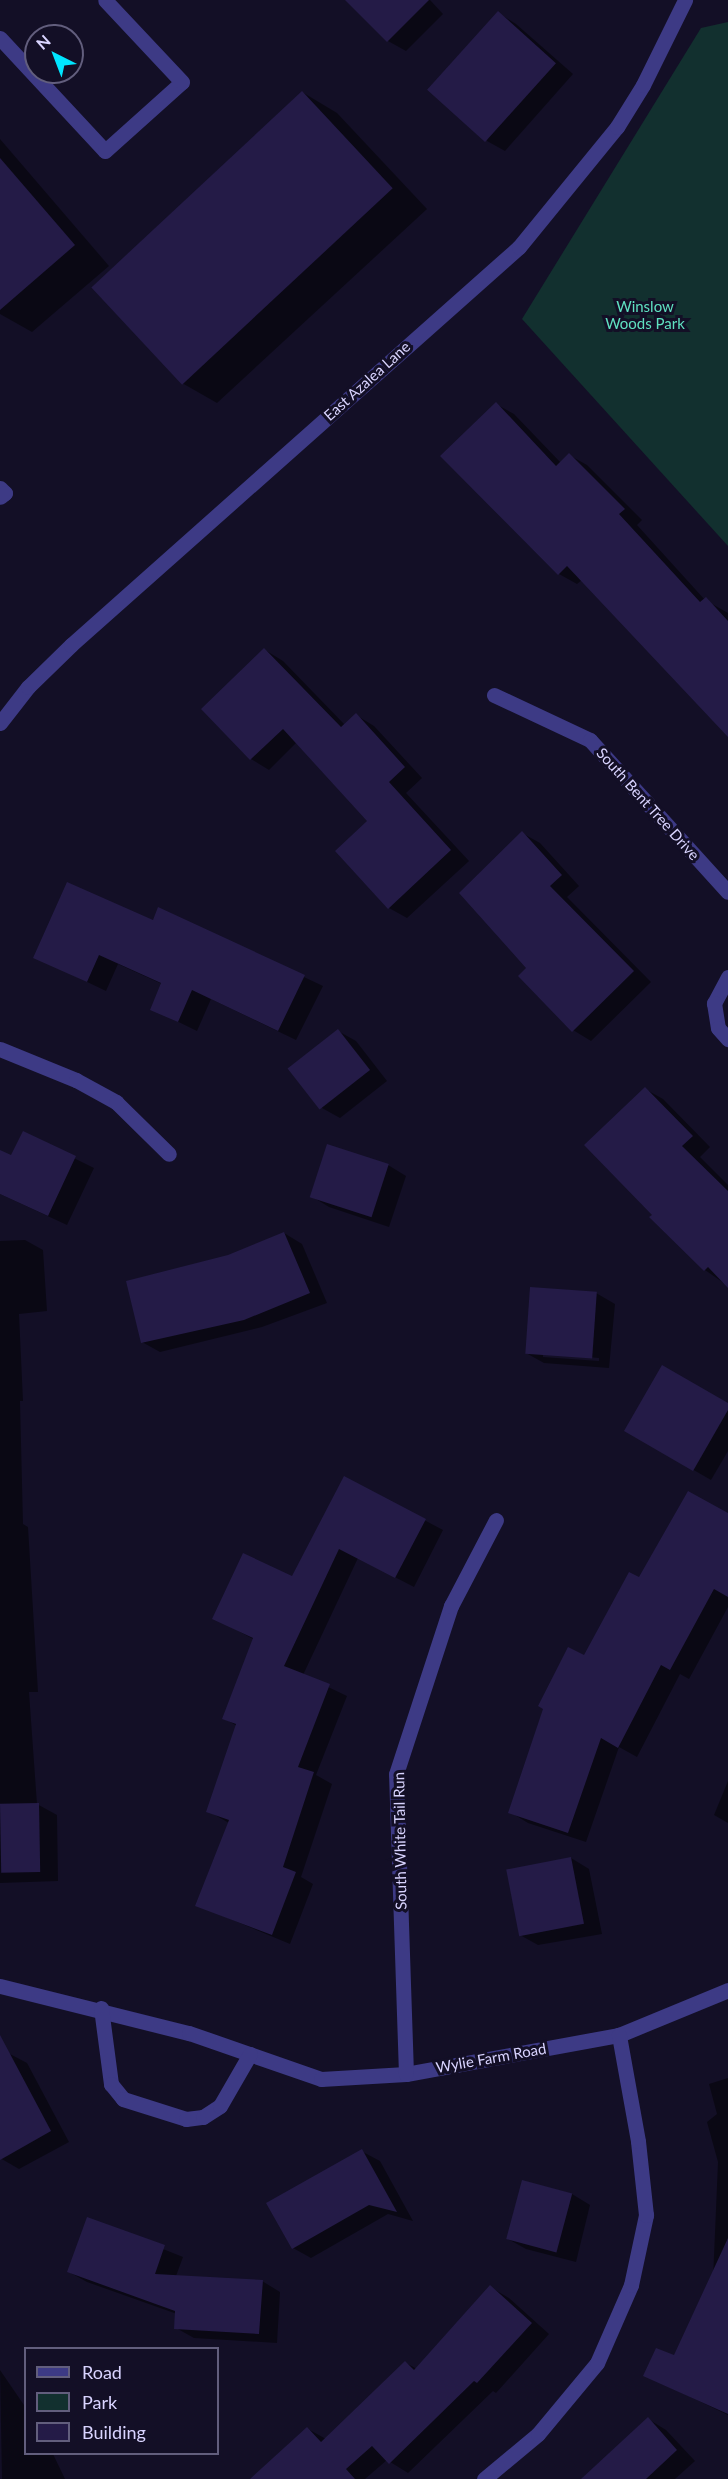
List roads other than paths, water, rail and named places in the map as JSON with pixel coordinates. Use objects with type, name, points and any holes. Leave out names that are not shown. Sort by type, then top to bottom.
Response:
[{"type":"street","points":[[0,38],[105,151],[182,82],[105,0]]},
{"type":"street","name":"East Azalea Lane","points":[[0,723],[28,687],[71,645],[519,247],[617,127],[643,85],[685,0]]},
{"type":"street","name":"South Bent Tree Drive","points":[[495,695],[590,740],[728,892]]},
{"type":"street","points":[[728,977],[714,1003],[718,1028],[728,1039]]},
{"type":"street","points":[[0,1049],[76,1080],[116,1102],[168,1154]]},
{"type":"street","name":"South White Tail Run","points":[[406,2074],[396,1774],[451,1606],[496,1520]]},
{"type":"street","name":"Wylie Farm Road","points":[[0,1986],[101,2008],[321,2079],[406,2074],[619,2035],[728,1990]]},
{"type":"street","points":[[101,2008],[111,2084],[123,2099],[186,2119],[203,2117],[220,2106],[250,2055]]},
{"type":"street","points":[[484,2479],[538,2434],[597,2363],[631,2285],[646,2216],[639,2141],[619,2035]]},
{"type":"park label","name":"Winslow Woods Park","points":[[645,314]]}]
